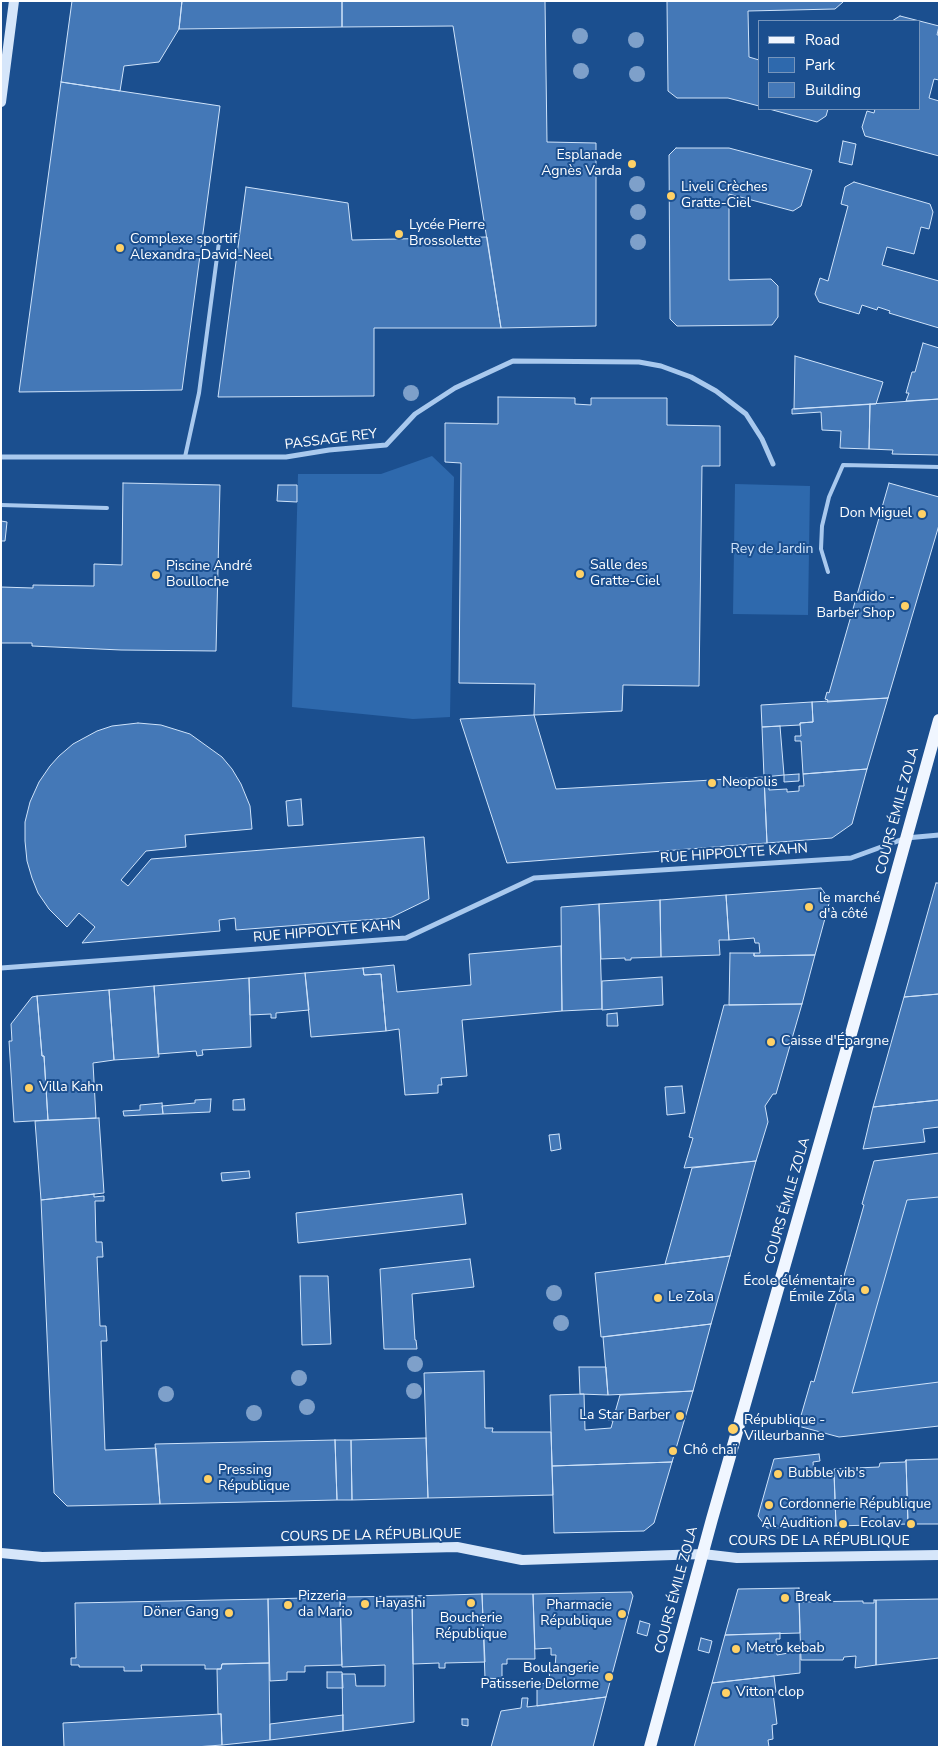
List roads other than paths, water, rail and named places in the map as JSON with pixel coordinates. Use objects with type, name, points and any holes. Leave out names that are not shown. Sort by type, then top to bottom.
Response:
[{"type":"main road","name":"COURS ÉMILE ZOLA","points":[[650,1747],[939,720]]},
{"type":"street","points":[[1,102],[4,55],[14,1]]},
{"type":"street","name":"PASSAGE REY","points":[[1,457],[286,457],[386,444],[416,414],[455,388],[513,361],[639,362],[669,369],[691,377],[716,391],[746,414],[762,438],[773,464]]},
{"type":"street","name":"RUE HIPPOLYTE KAHN","points":[[1,968],[406,938],[534,878],[851,858],[906,838],[939,834]]},
{"type":"street","name":"COURS DE LA RÉPUBLIQUE","points":[[1,1553],[42,1557],[457,1547],[522,1560],[703,1554],[737,1558],[939,1555]]},
{"type":"lane","points":[[185,457],[198,393],[219,242]]},
{"type":"lane","points":[[828,572],[820,549],[822,526],[829,497],[843,465],[939,467]]},
{"type":"lane","points":[[1,505],[107,508]]},
{"type":"place","name":"Esplanade Agnès Varda","points":[[632,164]]},
{"type":"place","name":"Liveli Crèches Gratte-Ciel","points":[[671,196]]},
{"type":"place","name":"Lycée Pierre Brossolette","points":[[399,234]]},
{"type":"place","name":"Complexe sportif Alexandra-David-Neel","points":[[120,248]]},
{"type":"place","name":"Don Miguel","points":[[922,514]]},
{"type":"place","name":"Salle des Gratte-Ciel","points":[[580,574]]},
{"type":"place","name":"Piscine André Boulloche","points":[[156,575]]},
{"type":"place","name":"Bandido - Barber Shop","points":[[905,606]]},
{"type":"place","name":"Neopolis","points":[[712,783]]},
{"type":"place","name":"le marché d'à côté","points":[[809,907]]},
{"type":"place","name":"Caisse d'Épargne","points":[[771,1042]]},
{"type":"place","name":"Villa Kahn","points":[[29,1088]]},
{"type":"place","name":"École élémentaire Émile Zola","points":[[865,1290]]},
{"type":"place","name":"Le Zola","points":[[658,1298]]},
{"type":"place","name":"La Star Barber","points":[[680,1416]]},
{"type":"place","name":"République - Villeurbanne","points":[[733,1429]]},
{"type":"place","name":"Chô chaï","points":[[673,1451]]},
{"type":"place","name":"Bubble vib's","points":[[778,1474]]},
{"type":"place","name":"Pressing République","points":[[208,1479]]},
{"type":"place","name":"Cordonnerie République","points":[[769,1505]]},
{"type":"place","name":"Al Audition","points":[[843,1524]]},
{"type":"place","name":"Ecolav","points":[[911,1524]]},
{"type":"place","name":"Break","points":[[785,1598]]},
{"type":"place","name":"Boucherie République","points":[[471,1603]]},
{"type":"place","name":"Hayashi","points":[[365,1604]]},
{"type":"place","name":"Pizzeria da Mario","points":[[288,1605]]},
{"type":"place","name":"Döner Gang","points":[[229,1613]]},
{"type":"place","name":"Pharmacie République","points":[[622,1614]]},
{"type":"place","name":"Metro kebab","points":[[736,1649]]},
{"type":"place","name":"Boulangerie Patisserie Delorme","points":[[609,1677]]},
{"type":"place","name":"Vitton clop","points":[[726,1693]]},
{"type":"park label","name":"Rey de Jardin","points":[[772,550]]}]
